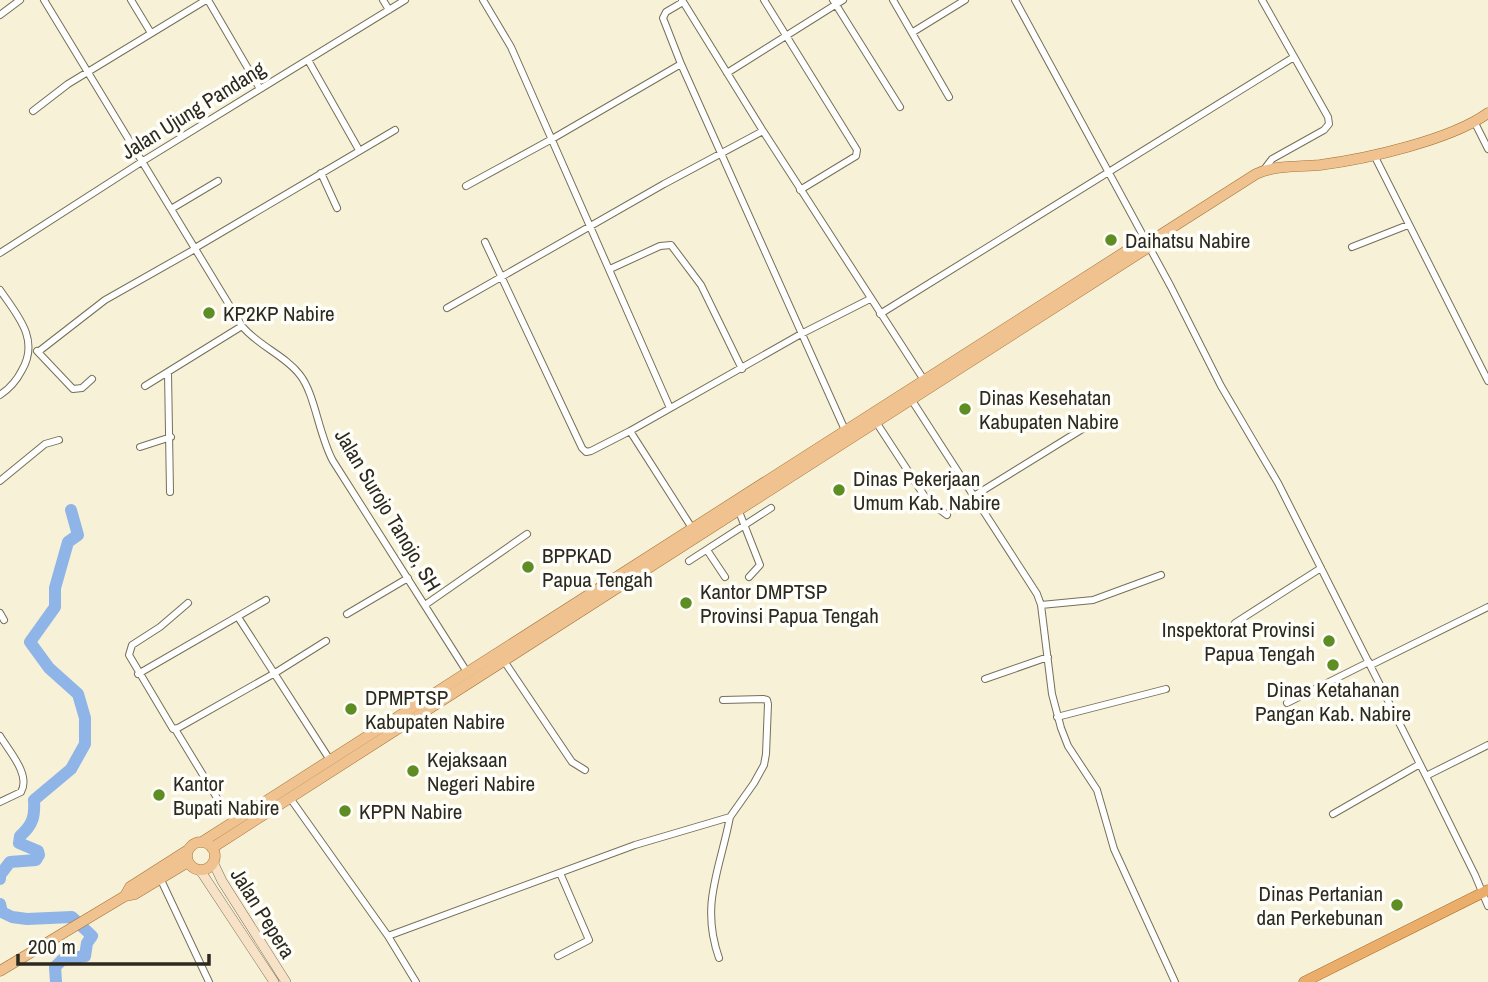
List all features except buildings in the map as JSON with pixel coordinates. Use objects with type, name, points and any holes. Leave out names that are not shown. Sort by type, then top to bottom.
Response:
[{"type":"highway","points":[[1304,982],[1485,891]]},
{"type":"main road","points":[[125,896],[130,887],[188,850],[193,844],[202,842],[330,760],[381,734],[504,661],[531,637],[692,528],[736,506],[845,430],[1263,171],[1327,164],[1374,155],[1475,123],[1488,113]]},
{"type":"main road","points":[[212,848],[290,798],[467,671],[531,637],[736,506],[876,422],[1149,242]]},
{"type":"main road","points":[[188,850],[188,862],[191,866],[200,870],[206,869],[213,862],[214,853],[212,848],[202,842]]},
{"type":"main road","points":[[0,971],[125,896],[135,894],[161,880],[188,862]]},
{"type":"main road","name":"Jalan Pepera","points":[[213,862],[222,881],[286,982]]},
{"type":"main road","name":"Jalan Pepera","points":[[200,870],[274,982]]},
{"type":"street","points":[[0,15],[20,0]]},
{"type":"street","name":"Jalan Surojo Tanojo, SH","points":[[44,0],[242,326],[302,377],[323,441],[333,461],[467,671]]},
{"type":"street","points":[[131,0],[150,33]]},
{"type":"street","points":[[33,111],[68,84],[207,0],[260,89]]},
{"type":"street","points":[[383,0],[389,10]]},
{"type":"street","name":"Jalan Ujung Pandang","points":[[0,253],[143,161],[405,0]]},
{"type":"street","points":[[483,0],[511,47],[670,408]]},
{"type":"street","points":[[764,0],[857,150],[856,156],[800,190]]},
{"type":"street","points":[[727,73],[787,36],[834,2],[843,0]]},
{"type":"street","points":[[893,0],[949,97]]},
{"type":"street","points":[[913,32],[965,0]]},
{"type":"street","points":[[1014,0],[1108,174],[1149,242],[1221,386],[1278,483],[1485,891],[1488,906]]},
{"type":"street","points":[[1262,0],[1329,119],[1325,130],[1272,159],[1263,171]]},
{"type":"street","points":[[845,430],[719,153],[663,18],[666,12],[682,1],[800,190],[924,380]]},
{"type":"street","points":[[834,2],[900,107]]},
{"type":"street","points":[[880,314],[1294,57]]},
{"type":"street","points":[[308,60],[359,150]]},
{"type":"street","points":[[466,187],[681,64]]},
{"type":"street","points":[[1475,123],[1488,149]]},
{"type":"street","points":[[38,352],[105,300],[395,130]]},
{"type":"street","points":[[447,308],[719,153],[764,131]]},
{"type":"street","points":[[1374,155],[1488,381]]},
{"type":"street","points":[[321,173],[337,208]]},
{"type":"street","points":[[171,209],[218,181]]},
{"type":"street","points":[[1352,247],[1408,225]]},
{"type":"street","points":[[485,242],[585,451],[591,451],[630,431],[801,334],[870,299]]},
{"type":"street","points":[[610,269],[660,246],[671,245],[701,285],[742,369]]},
{"type":"street","points":[[0,290],[25,327],[30,345],[26,363],[18,378],[0,395]]},
{"type":"street","points":[[145,386],[242,326]]},
{"type":"street","points":[[30,345],[73,390],[92,379]]},
{"type":"street","points":[[168,372],[170,492]]},
{"type":"street","points":[[911,399],[1037,594],[1041,605],[1057,717],[1068,746],[1097,790],[1114,849],[1175,982]]},
{"type":"street","points":[[876,422],[927,500],[947,515]]},
{"type":"street","points":[[974,496],[1084,428]]},
{"type":"street","points":[[630,431],[692,528]]},
{"type":"street","points":[[140,447],[171,437]]},
{"type":"street","points":[[0,481],[45,444],[59,440]]},
{"type":"street","points":[[736,506],[760,565],[749,577]]},
{"type":"street","points":[[689,561],[771,508]]},
{"type":"street","points":[[425,605],[527,534]]},
{"type":"street","points":[[707,550],[725,577]]},
{"type":"street","points":[[1235,623],[1321,568]]},
{"type":"street","points":[[1041,605],[1093,600],[1161,575]]},
{"type":"street","points":[[347,614],[408,578]]},
{"type":"street","points":[[138,674],[266,600]]},
{"type":"street","points":[[188,603],[160,627],[132,645],[129,655],[170,726],[176,729],[217,797]]},
{"type":"street","points":[[1287,704],[1488,607]]},
{"type":"street","points":[[238,617],[330,760]]},
{"type":"street","points":[[176,729],[326,641]]},
{"type":"street","points":[[985,679],[1048,657]]},
{"type":"street","points":[[504,661],[572,762],[585,770]]},
{"type":"street","points":[[1057,717],[1166,689]]},
{"type":"street","points":[[719,958],[711,932],[710,903],[730,817],[749,792],[764,765],[768,704],[763,699],[723,701]]},
{"type":"street","points":[[0,736],[20,769],[24,784],[21,792],[0,802]]},
{"type":"street","points":[[1426,776],[1488,745]]},
{"type":"street","points":[[1333,814],[1420,764]]},
{"type":"street","points":[[290,798],[388,936],[416,982]]},
{"type":"street","points":[[388,936],[635,845],[730,817]]},
{"type":"street","points":[[558,956],[589,940],[560,873]]},
{"type":"street","points":[[161,880],[209,982]]},
{"type":"waterway","points":[[0,879],[10,862],[36,860],[38,851],[19,843],[20,836],[32,820],[34,800],[71,769],[85,744],[85,718],[78,694],[49,668],[30,642],[55,607],[55,588],[68,542],[78,535],[71,510]]},
{"type":"waterway","points":[[0,904],[2,912],[12,917],[72,917],[92,936],[87,943],[85,956],[62,960],[55,967],[56,982]]},
{"type":"place","name":"Daihatsu Nabire","points":[[1111,240]]},
{"type":"place","name":"KP2KP Nabire","points":[[209,313]]},
{"type":"place","name":"Dinas Kesehatan Kabupaten Nabire","points":[[965,409]]},
{"type":"place","name":"Dinas Pekerjaan Umum Kab. Nabire","points":[[839,490]]},
{"type":"place","name":"BPPKAD Papua Tengah","points":[[528,567]]},
{"type":"place","name":"Kantor DMPTSP Provinsi Papua Tengah","points":[[686,603]]},
{"type":"place","name":"Inspektorat Provinsi Papua Tengah","points":[[1329,641]]},
{"type":"place","name":"Dinas Ketahanan Pangan Kab. Nabire","points":[[1333,665]]},
{"type":"place","name":"DPMPTSP Kabupaten Nabire","points":[[351,709]]},
{"type":"place","name":"Kejaksaan Negeri Nabire","points":[[413,771]]},
{"type":"place","name":"Kantor Bupati Nabire","points":[[159,795]]},
{"type":"place","name":"KPPN Nabire","points":[[345,811]]},
{"type":"place","name":"Dinas Pertanian dan Perkebunan","points":[[1397,905]]}]
